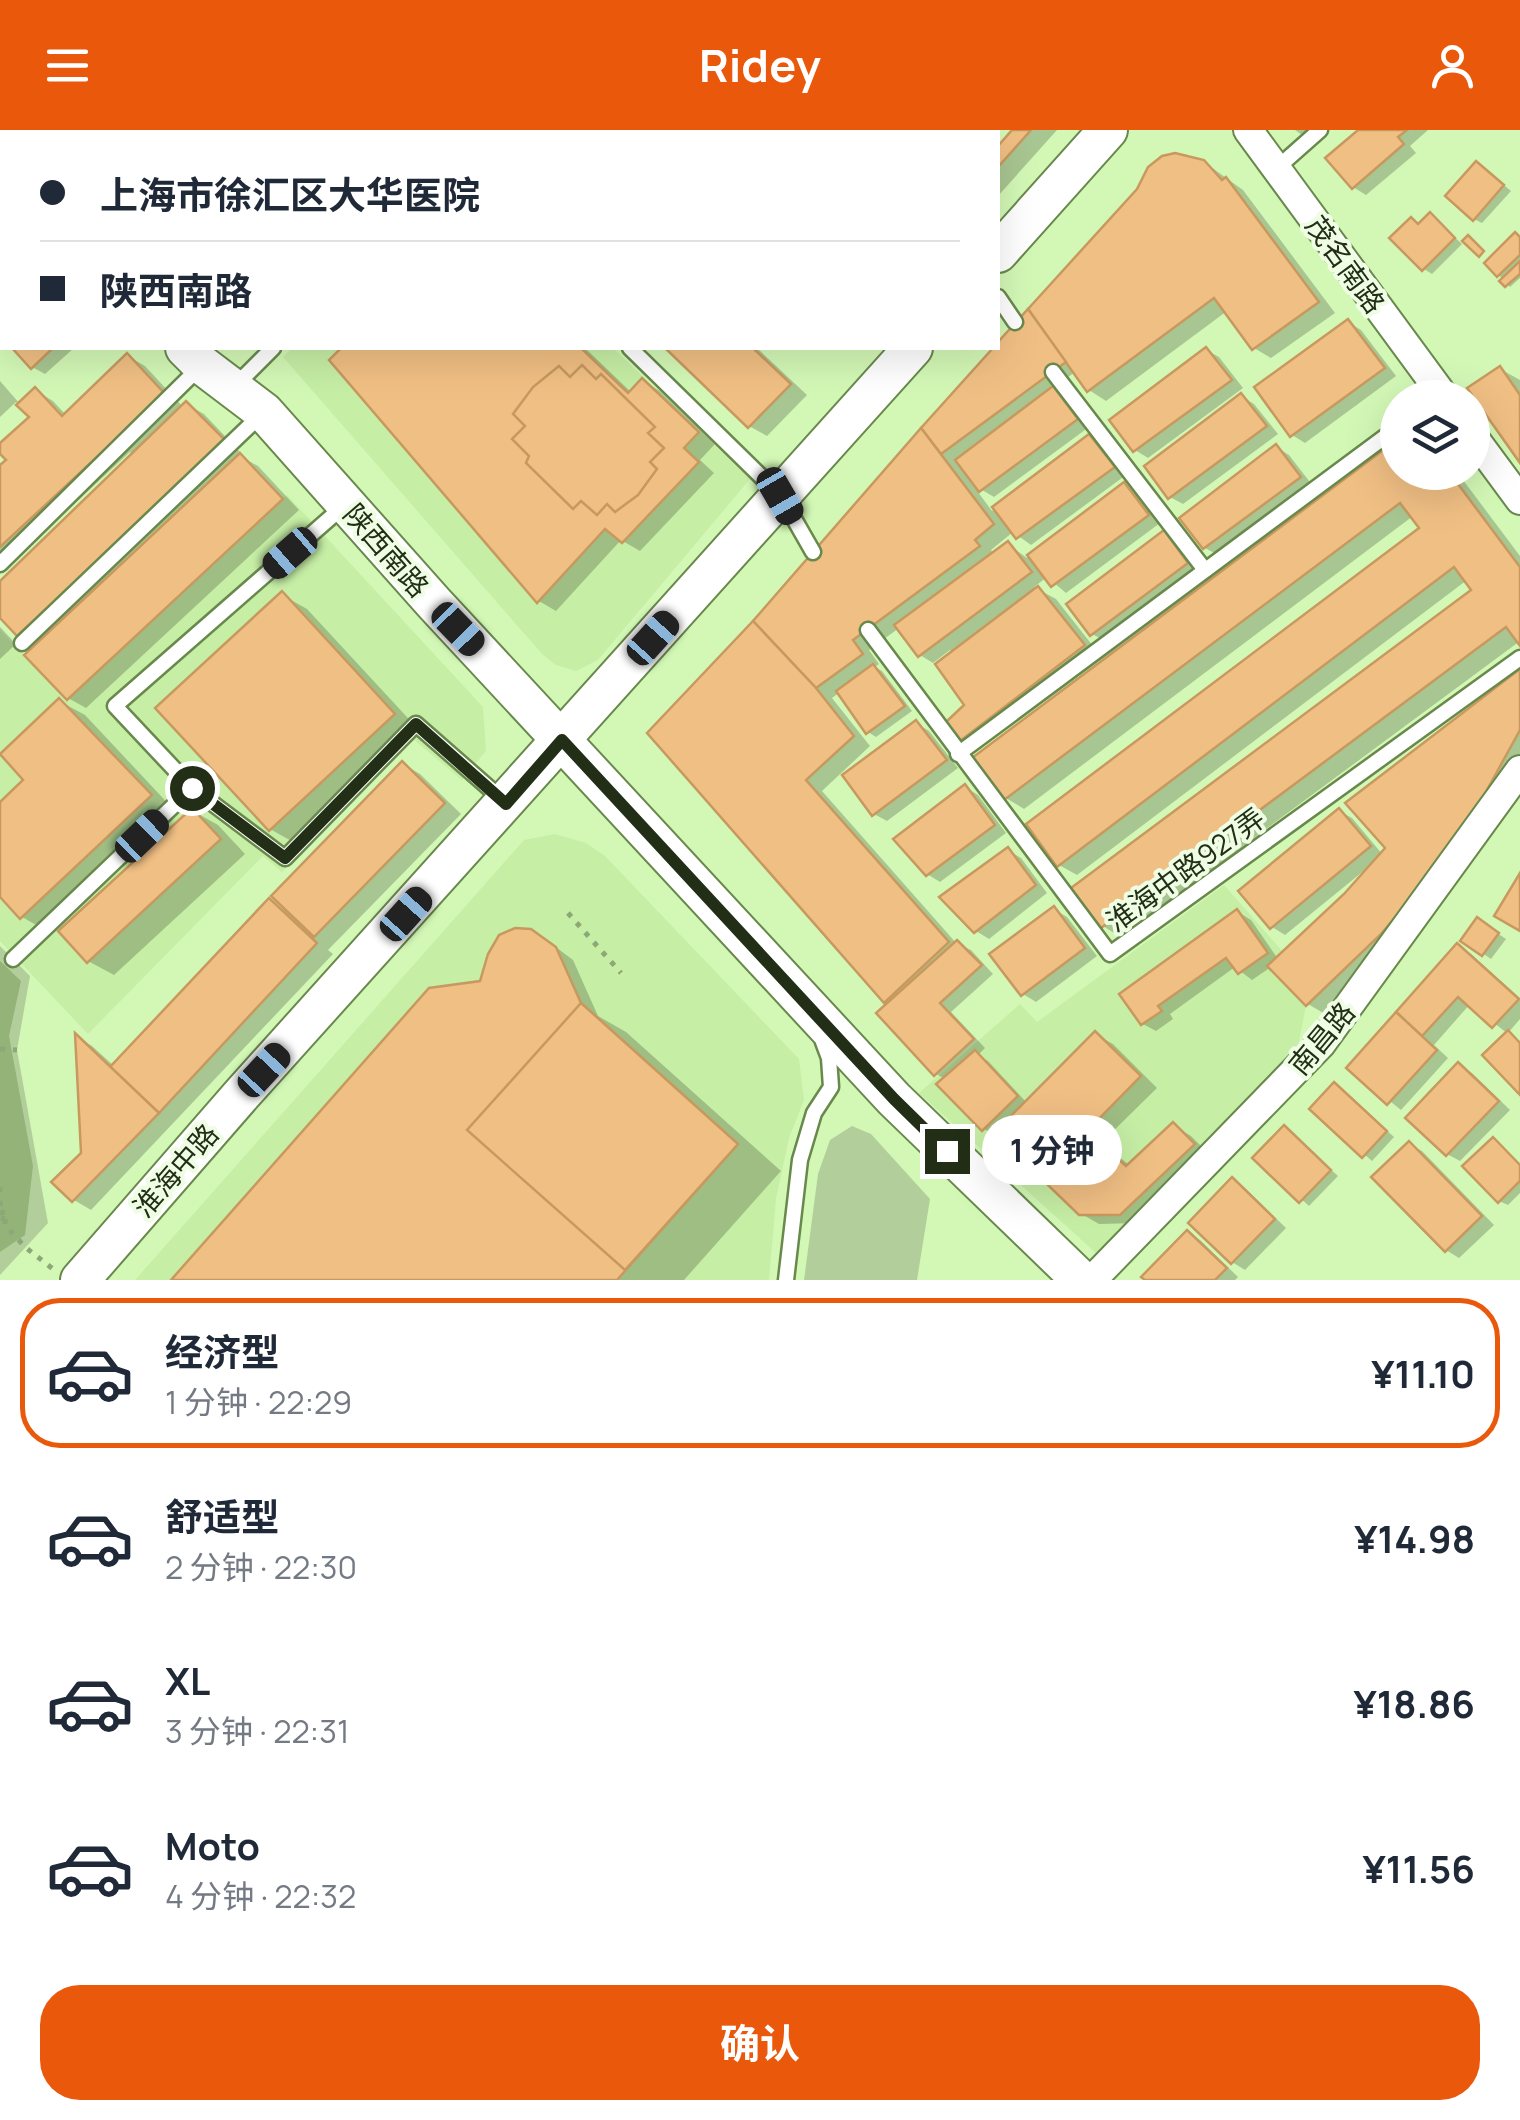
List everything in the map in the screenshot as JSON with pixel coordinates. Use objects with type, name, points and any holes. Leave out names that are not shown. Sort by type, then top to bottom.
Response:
[{"type":"main road","points":[[1000,251],[1108,130]]},
{"type":"main road","name":"淮海中路","points":[[66,1274],[242,1094],[911,350]]},
{"type":"main road","name":"陕西南路","points":[[193,356],[264,412],[434,603],[894,1099],[1081,1280]]},
{"type":"street","name":"茂名南路","points":[[1248,130],[1429,380]]},
{"type":"street","points":[[1490,459],[1520,500]]},
{"type":"street","name":"南昌路","points":[[1092,1280],[1321,1044],[1520,770]]},
{"type":"lane","points":[[1276,168],[1320,130]]},
{"type":"lane","points":[[1000,299],[1016,322]]},
{"type":"lane","points":[[234,387],[271,350]]},
{"type":"lane","points":[[632,350],[780,496],[812,552]]},
{"type":"lane","points":[[0,564],[193,356]]},
{"type":"lane","points":[[1053,372],[1204,570]]},
{"type":"lane","points":[[22,643],[264,412]]},
{"type":"lane","points":[[958,754],[1380,439]]},
{"type":"lane","points":[[347,503],[115,706],[192,788],[285,858],[416,724],[506,804]]},
{"type":"lane","name":"淮海中路927弄","points":[[868,630],[1110,954],[1520,658]]},
{"type":"lane","points":[[13,959],[192,788]]},
{"type":"lane","points":[[786,1280],[800,1160],[814,1113],[831,1087],[829,1058],[810,1009]]},
{"type":"path","points":[[568,913],[621,972]]},
{"type":"path","points":[[0,1049],[17,1050]]},
{"type":"path","points":[[0,1187],[5,1225],[16,1239],[66,1274]]},
{"type":"shaded area","points":[[290,350],[615,350],[750,479],[598,660],[576,671],[556,665],[543,655],[283,357]]},
{"type":"shaded area","points":[[287,495],[483,707],[486,751],[462,780],[413,739],[282,872],[263,856],[88,1034],[0,941],[0,630],[67,700]]},
{"type":"shaded area","points":[[555,834],[586,843],[605,856],[799,1059],[804,1100],[789,1138],[776,1199],[769,1280],[135,1280],[524,840]]},
{"type":"shaded area","points":[[1224,885],[1283,952],[1267,966],[1306,1006],[1297,1051],[1096,1253],[919,1093],[1020,1004],[1037,1022]]},
{"type":"shaded area","points":[[0,946],[30,976],[17,1050],[48,1223],[0,1275]]},
{"type":"shaded area","points":[[0,961],[21,981],[9,1036],[33,1166],[25,1235],[0,1252]]},
{"type":"shaded area","points":[[852,1126],[871,1134],[930,1199],[917,1280],[804,1280],[818,1174],[830,1140]]},
{"type":"building","points":[[1012,130],[1031,130],[1000,165],[1000,144]]},
{"type":"building","points":[[1358,130],[1407,130],[1398,137],[1404,144],[1352,189],[1325,158]]},
{"type":"building","points":[[1175,153],[1204,160],[1222,180],[1226,177],[1319,302],[1252,350],[1214,298],[1087,392],[1028,309],[1137,189],[1148,167],[1162,156]]},
{"type":"building","points":[[1476,161],[1504,185],[1473,221],[1445,196]]},
{"type":"building","points":[[1430,212],[1455,238],[1422,271],[1389,238],[1411,217],[1418,224]]},
{"type":"building","points":[[1515,232],[1520,237],[1520,255],[1497,277],[1484,263]]},
{"type":"building","points":[[1468,235],[1484,251],[1479,257],[1462,241]]},
{"type":"building","points":[[1520,261],[1520,274],[1505,287],[1499,281]]},
{"type":"building","points":[[1028,309],[1066,362],[941,454],[921,428],[991,350],[1000,350],[1000,340]]},
{"type":"building","points":[[1348,319],[1385,368],[1290,437],[1254,387]]},
{"type":"building","points":[[1206,347],[1232,380],[1133,452],[1109,420]]},
{"type":"building","points":[[14,350],[51,350],[31,369]]},
{"type":"building","points":[[339,350],[583,350],[628,393],[642,378],[699,432],[684,448],[699,462],[622,543],[605,529],[537,603],[329,360]]},
{"type":"building","points":[[667,350],[755,350],[791,384],[748,428]]},
{"type":"building","points":[[127,353],[165,394],[0,547],[0,465],[6,460],[0,454],[0,443],[29,417],[16,405],[35,387],[62,416]]},
{"type":"building","points":[[582,365],[596,379],[601,374],[655,427],[648,433],[664,448],[650,462],[657,469],[638,495],[615,512],[607,504],[597,515],[581,501],[573,509],[526,463],[529,456],[512,439],[525,426],[513,414],[533,387],[559,366],[570,377]]},
{"type":"building","points":[[1500,366],[1520,395],[1520,463],[1490,421],[1490,380],[1479,380]]},
{"type":"building","points":[[1053,386],[1078,419],[979,492],[955,460]]},
{"type":"building","points":[[1241,393],[1267,426],[1168,499],[1144,466]]},
{"type":"building","points":[[186,401],[227,442],[17,636],[0,618],[0,581]]},
{"type":"building","points":[[921,428],[994,524],[975,540],[980,546],[853,640],[863,654],[816,688],[753,621]]},
{"type":"building","points":[[1089,434],[1115,467],[1016,539],[992,507]]},
{"type":"building","points":[[1276,444],[1301,477],[1203,549],[1179,518]]},
{"type":"building","points":[[1380,452],[1380,490],[1462,490],[1520,567],[1520,646],[1506,627],[1101,928],[1071,888],[1471,590],[1454,567],[1057,867],[1026,824],[1419,528],[1400,503],[1004,800],[972,758]]},
{"type":"building","points":[[240,453],[283,499],[67,700],[24,655]]},
{"type":"building","points":[[1124,482],[1149,515],[1051,587],[1027,555]]},
{"type":"building","points":[[1164,530],[1188,563],[1090,636],[1066,604]]},
{"type":"building","points":[[1008,541],[1032,572],[918,657],[894,625]]},
{"type":"building","points":[[1038,586],[1085,645],[960,741],[946,722],[964,705],[935,664]]},
{"type":"building","points":[[282,591],[395,714],[269,831],[155,708]]},
{"type":"building","points":[[753,621],[816,688],[854,736],[806,780],[949,942],[884,1003],[647,733]]},
{"type":"building","points":[[873,664],[905,706],[866,734],[836,691]]},
{"type":"building","points":[[1520,669],[1520,730],[1476,810],[1418,891],[1380,935],[1306,1006],[1267,966],[1344,894],[1385,848],[1345,803]]},
{"type":"building","points":[[59,698],[152,795],[20,919],[0,897],[0,802],[23,780],[0,754]]},
{"type":"building","points":[[916,720],[947,760],[872,816],[842,775]]},
{"type":"building","points":[[402,761],[445,803],[314,937],[271,896]]},
{"type":"building","points":[[965,784],[995,825],[926,876],[893,839]]},
{"type":"building","points":[[192,808],[221,839],[87,963],[58,931]]},
{"type":"building","points":[[1339,808],[1371,846],[1270,929],[1238,891]]},
{"type":"building","points":[[1008,847],[1036,885],[974,933],[939,897]]},
{"type":"building","points":[[1520,873],[1520,931],[1494,916]]},
{"type":"building","points":[[269,898],[317,943],[159,1113],[110,1067]]},
{"type":"building","points":[[1054,906],[1085,948],[1021,996],[989,954]]},
{"type":"building","points":[[1237,909],[1268,953],[1238,974],[1226,958],[1158,1006],[1162,1011],[1141,1025],[1119,994]]},
{"type":"building","points":[[1477,917],[1499,933],[1482,956],[1460,941]]},
{"type":"building","points":[[515,928],[531,929],[556,947],[581,1003],[738,1144],[617,1280],[171,1280],[429,988],[480,981],[499,935]]},
{"type":"building","points":[[957,940],[982,965],[940,1003],[974,1039],[934,1076],[876,1013]]},
{"type":"building","points":[[1457,943],[1519,999],[1492,1028],[1458,997],[1422,1036],[1396,1012]]},
{"type":"building","points":[[581,1003],[738,1144],[625,1270],[467,1130]]},
{"type":"building","points":[[1396,1012],[1437,1050],[1387,1105],[1346,1068]]},
{"type":"building","points":[[1508,1030],[1520,1043],[1520,1095],[1482,1055]]},
{"type":"building","points":[[1095,1031],[1141,1076],[1087,1131],[1126,1166],[1173,1122],[1195,1144],[1120,1215],[1079,1215],[994,1133]]},
{"type":"building","points":[[75,1033],[159,1113],[72,1202],[51,1182],[81,1153]]},
{"type":"building","points":[[975,1050],[1018,1096],[982,1131],[936,1084]]},
{"type":"building","points":[[1458,1062],[1499,1101],[1446,1156],[1405,1118]]},
{"type":"building","points":[[1334,1082],[1387,1131],[1362,1158],[1309,1109]]},
{"type":"building","points":[[1284,1125],[1331,1170],[1299,1203],[1252,1158]]},
{"type":"building","points":[[1493,1137],[1520,1165],[1520,1181],[1498,1203],[1462,1166]]},
{"type":"building","points":[[1409,1141],[1482,1216],[1445,1252],[1371,1177]]},
{"type":"building","points":[[1232,1177],[1275,1219],[1231,1264],[1188,1223]]},
{"type":"building","points":[[1187,1230],[1227,1268],[1215,1280],[1141,1277]]},
{"type":"route","points":[[192,788],[285,858],[416,724],[506,804],[562,740],[894,1099],[947,1151]]}]
